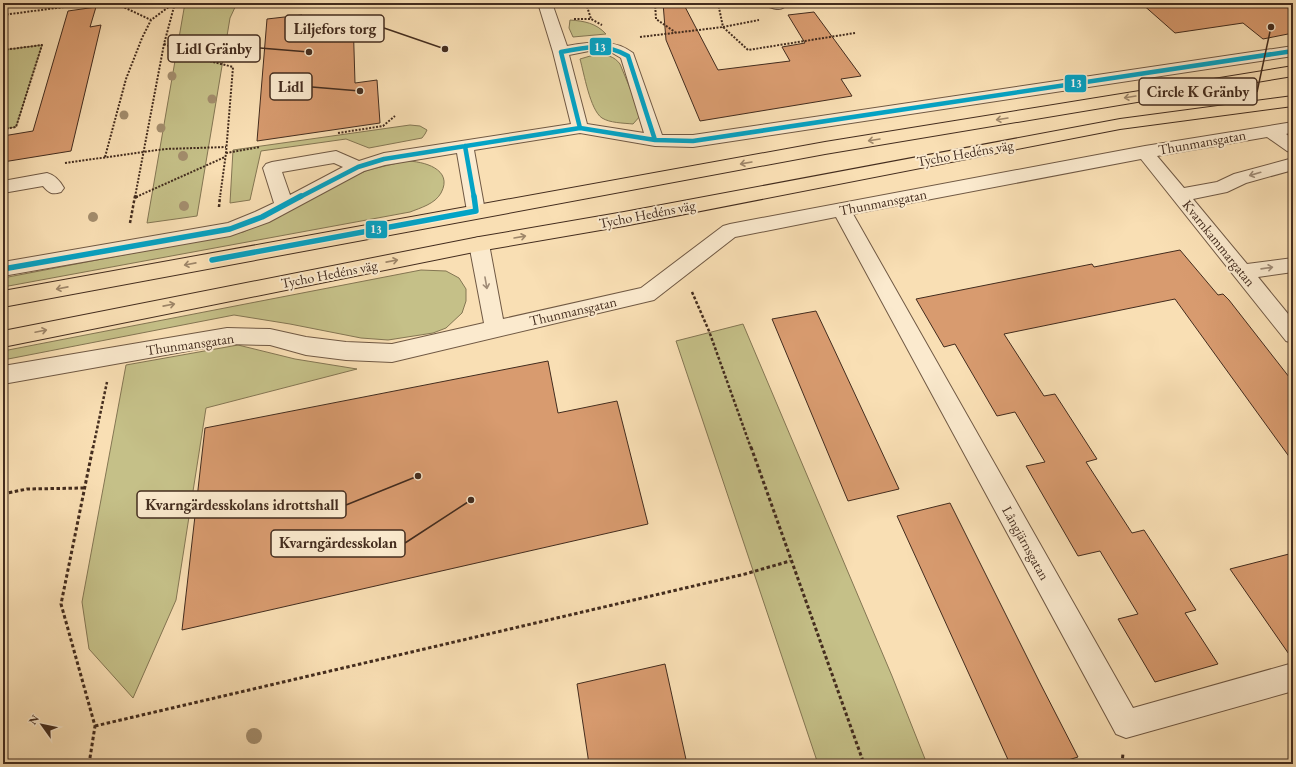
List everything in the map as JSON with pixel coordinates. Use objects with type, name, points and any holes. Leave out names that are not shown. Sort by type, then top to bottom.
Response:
[{"type":"main road","name":"Tycho Hedéns väg","points":[[3,299],[825,148],[1258,76],[1293,72]]},
{"type":"main road","name":"Tycho Hedéns väg","points":[[3,339],[480,244],[624,219],[1120,124],[1293,101]]},
{"type":"street","points":[[546,3],[561,52],[580,128]]},
{"type":"street","points":[[561,52],[592,47],[607,47],[618,49],[628,56],[655,140]]},
{"type":"street","points":[[3,269],[230,229],[262,217],[358,167],[384,159],[580,128],[655,140],[693,141],[1293,51]]},
{"type":"street","name":"Thunmansgatan","points":[[3,375],[227,336],[270,337],[306,346],[346,351],[392,352],[647,294],[730,231],[1145,152],[1293,127]]},
{"type":"street","points":[[1270,131],[1293,147]]},
{"type":"street","points":[[464,146],[476,211]]},
{"type":"street","name":"Kvarnkammargatan","points":[[1145,152],[1293,334]]},
{"type":"street","points":[[284,205],[272,168],[336,157],[358,167]]},
{"type":"street","points":[[1180,195],[1221,188],[1240,178],[1293,164]]},
{"type":"street","points":[[3,187],[47,179],[55,188]]},
{"type":"street","name":"Långjärnsgatan","points":[[841,210],[1126,724],[1293,677]]},
{"type":"street","points":[[480,244],[495,329]]},
{"type":"street","points":[[1242,272],[1293,265]]},
{"type":"path","points":[[3,15],[94,3]]},
{"type":"path","points":[[115,3],[151,20]]},
{"type":"path","points":[[105,157],[126,79],[142,38],[151,20],[175,3]]},
{"type":"path","points":[[130,224],[164,44],[175,3]]},
{"type":"path","points":[[586,3],[591,18]]},
{"type":"path","points":[[655,3],[656,19],[676,33]]},
{"type":"path","points":[[718,3],[723,27],[748,50],[855,33]]},
{"type":"path","points":[[636,37],[723,27],[778,17],[777,4]]},
{"type":"path","points":[[164,44],[217,65],[233,67],[225,157],[216,231]]},
{"type":"path","points":[[3,50],[42,45],[16,127],[3,129]]},
{"type":"path","points":[[58,164],[195,146],[226,147]]},
{"type":"path","points":[[135,198],[225,157]]},
{"type":"path","points":[[678,271],[686,277],[709,331],[864,764]]},
{"type":"path","points":[[89,764],[95,726],[61,604],[107,379]]},
{"type":"path","points":[[3,494],[27,489],[85,488]]},
{"type":"path","points":[[95,726],[738,576],[790,560]]},
{"type":"shaded area","points":[[185,3],[237,3],[230,18],[197,216],[147,223]]},
{"type":"shaded area","points":[[570,20],[590,23],[598,27],[606,34],[573,37],[569,28]]},
{"type":"shaded area","points":[[42,45],[16,127],[3,129],[3,50]]},
{"type":"shaded area","points":[[597,54],[610,56],[620,64],[641,115],[633,124],[605,120],[598,114],[594,107],[588,91],[580,59]]},
{"type":"shaded area","points":[[410,125],[420,126],[427,130],[422,138],[369,148],[346,139],[261,151],[250,200],[230,203],[233,150]]},
{"type":"shaded area","points":[[406,161],[413,161],[435,168],[440,172],[444,185],[441,193],[435,200],[410,212],[3,287],[3,278],[243,232],[286,212],[347,179],[368,170]]},
{"type":"shaded area","points":[[421,270],[446,271],[459,278],[466,289],[466,301],[462,313],[446,328],[433,333],[388,340],[361,338],[234,315],[3,360],[3,351]]},
{"type":"shaded area","points":[[743,324],[892,676],[927,764],[818,764],[676,341]]},
{"type":"shaded area","points":[[238,345],[295,359],[357,369],[206,408],[176,600],[133,698],[89,649],[82,602],[126,365]]},
{"type":"building","points":[[663,3],[683,3],[718,70],[790,61],[782,47],[805,43],[788,15],[814,12],[861,76],[841,79],[852,96],[700,121],[666,40]]},
{"type":"building","points":[[1141,3],[1293,3],[1293,33],[1263,39],[1243,23],[1175,33]]},
{"type":"building","points":[[96,7],[90,27],[101,25],[71,151],[3,162],[3,136],[33,131],[68,11]]},
{"type":"building","points":[[302,15],[302,24],[353,17],[355,83],[377,80],[380,123],[257,141],[267,19]]},
{"type":"building","points":[[1180,250],[1218,295],[1223,294],[1229,300],[1293,382],[1293,462],[1175,299],[1004,334],[1044,396],[1055,394],[1097,459],[1086,462],[1132,533],[1144,530],[1196,610],[1185,613],[1218,664],[1155,682],[1118,619],[1138,614],[1100,551],[1078,556],[1026,466],[1045,462],[1015,412],[997,416],[955,344],[944,347],[916,299],[1092,264],[1094,267]]},
{"type":"building","points":[[816,311],[899,489],[848,501],[772,319]]},
{"type":"building","points":[[548,361],[558,413],[617,401],[648,524],[182,630],[205,428]]},
{"type":"building","points":[[950,503],[1078,757],[1055,764],[1010,764],[897,516]]},
{"type":"building","points":[[1293,553],[1293,660],[1230,569]]},
{"type":"building","points":[[665,664],[687,764],[589,764],[577,684]]},
{"type":"transit line","name":"13","points":[[580,128],[561,52],[595,46],[612,48],[628,56],[655,140]]},
{"type":"transit line","name":"13","points":[[3,269],[230,229],[262,217],[358,167],[384,159],[580,128],[655,140],[693,141],[1293,51]]},
{"type":"transit line","name":"13","points":[[212,260],[476,211],[465,146]]},
{"type":"place","name":"Circle K Gränby","points":[[1271,27]]},
{"type":"place","name":"Liljefors torg","points":[[445,49]]},
{"type":"place","name":"Lidl Gränby","points":[[309,52]]},
{"type":"place","name":"Lidl","points":[[360,91]]},
{"type":"place","name":"Kvarngärdesskolans idrottshall","points":[[418,476]]},
{"type":"place","name":"Kvarngärdesskolan","points":[[471,500]]}]
